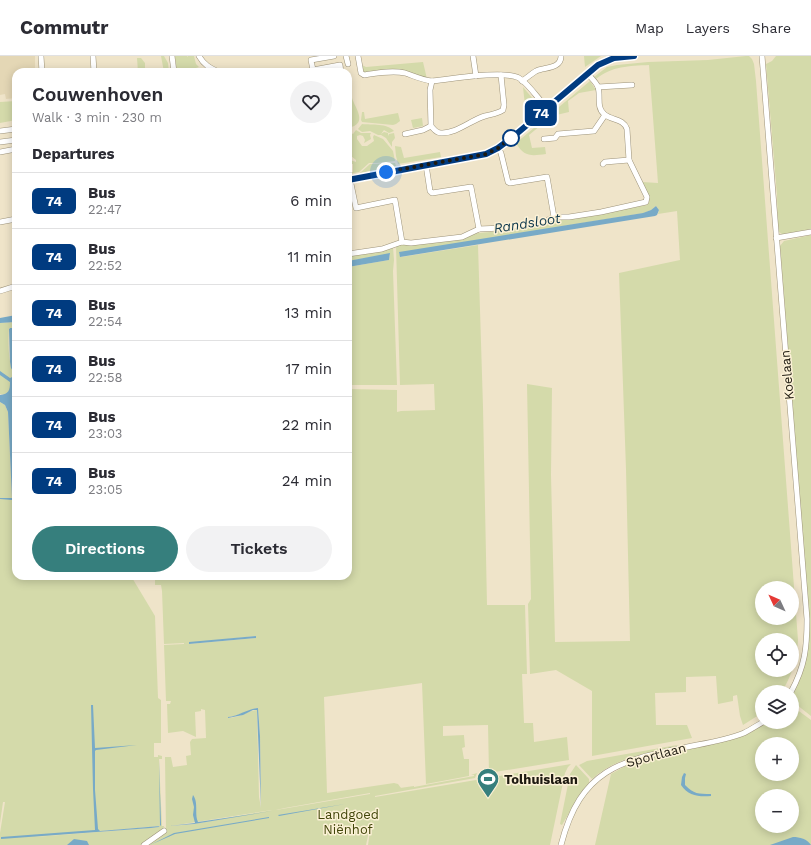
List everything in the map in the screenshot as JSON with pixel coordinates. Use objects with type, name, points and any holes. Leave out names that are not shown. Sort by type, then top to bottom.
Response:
[{"type":"street","points":[[41,56],[42,68]]},
{"type":"street","points":[[93,56],[94,68]]},
{"type":"street","points":[[172,56],[174,68]]},
{"type":"street","points":[[199,56],[202,62],[209,68]]},
{"type":"street","points":[[312,68],[311,60],[334,56]]},
{"type":"street","points":[[346,56],[348,64]]},
{"type":"street","points":[[358,56],[360,73],[364,75],[396,72],[405,73],[432,81],[476,76],[501,75],[516,77],[522,81],[547,108]]},
{"type":"street","points":[[473,56],[476,76]]},
{"type":"street","points":[[522,81],[535,72],[557,65],[561,61],[561,56]]},
{"type":"street","points":[[352,179],[486,154],[498,148],[598,65],[614,58],[634,56]]},
{"type":"street","name":"Koelaan","points":[[762,56],[807,619],[807,645],[804,662],[794,685]]},
{"type":"street","points":[[326,68],[340,65],[340,68]]},
{"type":"street","points":[[352,253],[382,249],[402,242],[411,243],[462,237],[478,229],[503,228],[546,221],[554,217],[570,217],[601,212],[646,202],[647,196],[629,160],[626,125],[620,120],[605,115],[600,108],[598,87],[588,74]]},
{"type":"street","points":[[432,81],[430,90],[431,126],[439,133],[448,132],[475,119],[498,113],[503,110],[504,105],[501,75]]},
{"type":"street","points":[[598,87],[632,85]]},
{"type":"street","points":[[544,139],[555,138],[558,134],[594,131],[605,115]]},
{"type":"street","points":[[405,134],[423,130],[431,126]]},
{"type":"street","points":[[1,131],[12,130]]},
{"type":"street","points":[[0,142],[12,140]]},
{"type":"street","points":[[498,148],[502,157],[508,182],[510,183],[547,177],[554,217]]},
{"type":"street","points":[[0,152],[12,150]]},
{"type":"street","points":[[603,164],[605,162],[629,160]]},
{"type":"street","points":[[426,165],[430,191],[432,193],[471,187],[478,229]]},
{"type":"street","points":[[352,192],[356,208],[395,200],[402,242]]},
{"type":"street","points":[[0,222],[12,220]]},
{"type":"street","points":[[776,238],[811,232]]},
{"type":"street","points":[[0,291],[12,287]]},
{"type":"street","name":"Sportlaan","points":[[561,845],[571,814],[578,802],[593,782],[608,771],[623,763],[648,755],[729,738],[755,726]]},
{"type":"street","points":[[144,845],[164,832]]},
{"type":"shaded area","points":[[0,56],[35,56],[35,68],[12,68],[12,98],[6,99],[5,94],[0,95]]},
{"type":"green space","points":[[161,56],[164,56],[168,63],[169,68],[163,68]]},
{"type":"green space","points":[[175,56],[194,56],[196,64],[199,67],[196,68],[176,68]]},
{"type":"green space","points":[[584,56],[601,56],[585,67]]},
{"type":"green space","name":"Landgoed Niënhof","points":[[749,56],[754,64],[756,81],[794,581],[755,581],[755,625],[797,625],[797,633],[755,633],[755,677],[789,677],[786,684],[755,685],[755,717],[743,725],[737,695],[733,696],[733,701],[718,704],[716,676],[686,677],[686,692],[655,693],[656,725],[687,725],[692,738],[592,756],[592,691],[556,670],[530,674],[528,604],[531,599],[527,384],[552,388],[551,475],[555,642],[630,641],[619,273],[680,260],[677,211],[658,214],[659,210],[656,206],[644,213],[399,253],[401,257],[478,245],[487,605],[525,605],[527,674],[522,674],[524,723],[533,723],[534,742],[567,737],[569,760],[489,773],[488,725],[443,726],[443,736],[464,735],[465,747],[462,748],[464,759],[469,759],[469,776],[426,784],[422,683],[324,697],[327,793],[394,783],[398,784],[401,788],[414,787],[474,776],[471,775],[477,773],[475,778],[375,797],[571,764],[565,773],[550,845],[368,845],[372,817],[366,845],[0,845],[0,833],[5,802],[3,802],[0,823],[0,402],[5,405],[8,412],[12,499],[12,580],[133,580],[155,616],[158,698],[161,700],[161,743],[154,743],[154,757],[158,757],[158,755],[162,756],[162,759],[159,759],[162,826],[164,826],[163,831],[166,831],[165,757],[171,757],[173,767],[187,765],[186,756],[191,755],[190,742],[192,739],[206,738],[205,710],[201,709],[201,711],[195,712],[196,737],[183,731],[168,733],[167,704],[170,704],[171,701],[166,701],[164,645],[184,643],[164,644],[162,591],[161,585],[155,585],[155,580],[352,580],[352,389],[397,390],[397,412],[435,410],[434,384],[400,385],[396,246],[478,233],[531,227],[559,219],[580,218],[647,205],[649,198],[642,182],[658,183],[649,65],[615,69],[608,71],[596,79],[594,77],[607,67],[617,65],[648,62],[708,60]],"holes":[[[256,636],[256,638],[189,643]],[[258,708],[261,808],[259,797],[257,710],[237,717],[228,718]],[[370,793],[276,810],[285,808]],[[272,810],[194,824],[171,826]],[[160,826],[159,827],[35,837]]]},
{"type":"green space","points":[[776,56],[811,56],[811,229],[783,235],[778,231],[777,195],[766,64],[772,61]]},
{"type":"green space","points":[[137,58],[141,58],[145,63],[145,68],[138,68]]},
{"type":"green space","points":[[423,62],[427,79],[410,73],[363,73],[360,64],[366,67]]},
{"type":"green space","points":[[590,81],[596,90],[579,93],[568,101],[569,112],[552,116],[529,135],[532,148],[545,147],[546,154],[532,155],[525,153],[519,148],[516,143]]},
{"type":"green space","points":[[523,87],[538,105],[526,115]]},
{"type":"green space","points":[[352,98],[359,115],[358,123],[352,127]]},
{"type":"green space","points":[[12,101],[12,121],[0,123],[0,102]]},
{"type":"green space","points":[[362,112],[364,112],[365,119],[398,113],[400,121],[393,125],[362,122]]},
{"type":"green space","points":[[422,118],[423,126],[413,128],[411,120]]},
{"type":"green space","points":[[362,124],[391,128],[394,131],[389,133],[384,130],[381,134],[384,132],[388,133],[388,136],[389,134],[394,133],[395,138],[392,142],[392,147],[386,138],[381,135],[370,131],[362,132],[358,129]]},
{"type":"green space","points":[[356,130],[361,133],[371,133],[371,139],[364,143],[365,140],[363,136],[357,136],[357,139],[362,146],[367,146],[374,141],[374,135],[383,139],[393,151],[395,161],[369,163],[359,172],[352,173],[352,161],[356,162],[356,160],[352,157],[353,134]]},
{"type":"green space","points":[[395,146],[401,147],[404,158],[440,152],[441,157],[398,164]]},
{"type":"green space","points":[[395,163],[396,166],[360,173],[370,164]]},
{"type":"green space","points":[[811,235],[811,716],[799,707],[799,685],[797,685],[806,659],[804,556],[780,246],[784,241]]},
{"type":"green space","points":[[393,247],[397,385],[352,385],[352,266],[389,260],[390,254],[352,260],[352,255]]},
{"type":"green space","points":[[12,322],[12,328],[9,328],[8,338],[9,356],[12,369],[12,377],[10,378],[12,381],[12,412],[6,395],[0,394],[0,323]]},
{"type":"green space","points":[[799,711],[811,720],[811,845],[595,845],[611,774],[629,764],[658,755],[734,739],[750,733],[756,729],[799,729]]},
{"type":"green space","points":[[677,745],[676,747],[643,754],[621,761],[601,772],[592,779],[579,765],[587,761]]},
{"type":"green space","points":[[576,765],[589,779],[589,783],[580,794],[562,825],[560,824],[570,774]]},
{"type":"water","points":[[656,206],[659,210],[655,216],[400,257],[399,252],[643,213]]},
{"type":"water","points":[[390,253],[389,260],[352,266],[352,260]]},
{"type":"water","points":[[12,316],[12,322],[0,323],[0,318]]},
{"type":"water","points":[[12,328],[12,370],[10,362],[9,329]]},
{"type":"water","points":[[0,371],[10,378],[12,377],[12,498],[8,412],[5,405],[0,402],[0,395],[5,394],[8,391],[10,382],[0,375]]},
{"type":"water","points":[[12,498],[12,500],[0,499]]},
{"type":"water","points":[[256,636],[256,638],[189,644],[189,642]]},
{"type":"water","points":[[91,705],[93,705],[95,748],[137,745],[95,751],[95,790],[98,829],[100,831],[160,826],[151,828],[1,839],[1,837],[95,830]]},
{"type":"water","points":[[258,708],[261,808],[257,710],[228,718]]},
{"type":"water","points":[[159,759],[161,825],[160,826]]},
{"type":"water","points":[[684,773],[686,774],[685,785],[688,788],[696,793],[711,794],[711,796],[698,796],[687,792],[681,785]]},
{"type":"water","points":[[193,795],[196,801],[196,816],[198,822],[272,811],[194,824],[169,826],[195,823],[193,815]]},
{"type":"water","points":[[345,804],[279,816],[278,815]]},
{"type":"water","points":[[269,817],[175,834],[150,845],[174,833]]},
{"type":"water","points":[[793,837],[803,839],[811,845],[770,845]]},
{"type":"water","points":[[74,839],[87,841],[89,845],[67,845]]},
{"type":"bus line","name":"74","points":[[352,179],[486,154],[498,148],[514,136],[598,65],[614,58],[634,56]]},
{"type":"place","name":"Tolhuislaan","points":[[488,798]]},
{"type":"route","points":[[386,172],[486,154],[498,148],[514,136],[511,138]]},
{"type":"water label","name":"Randsloot","points":[[527,223]]}]
